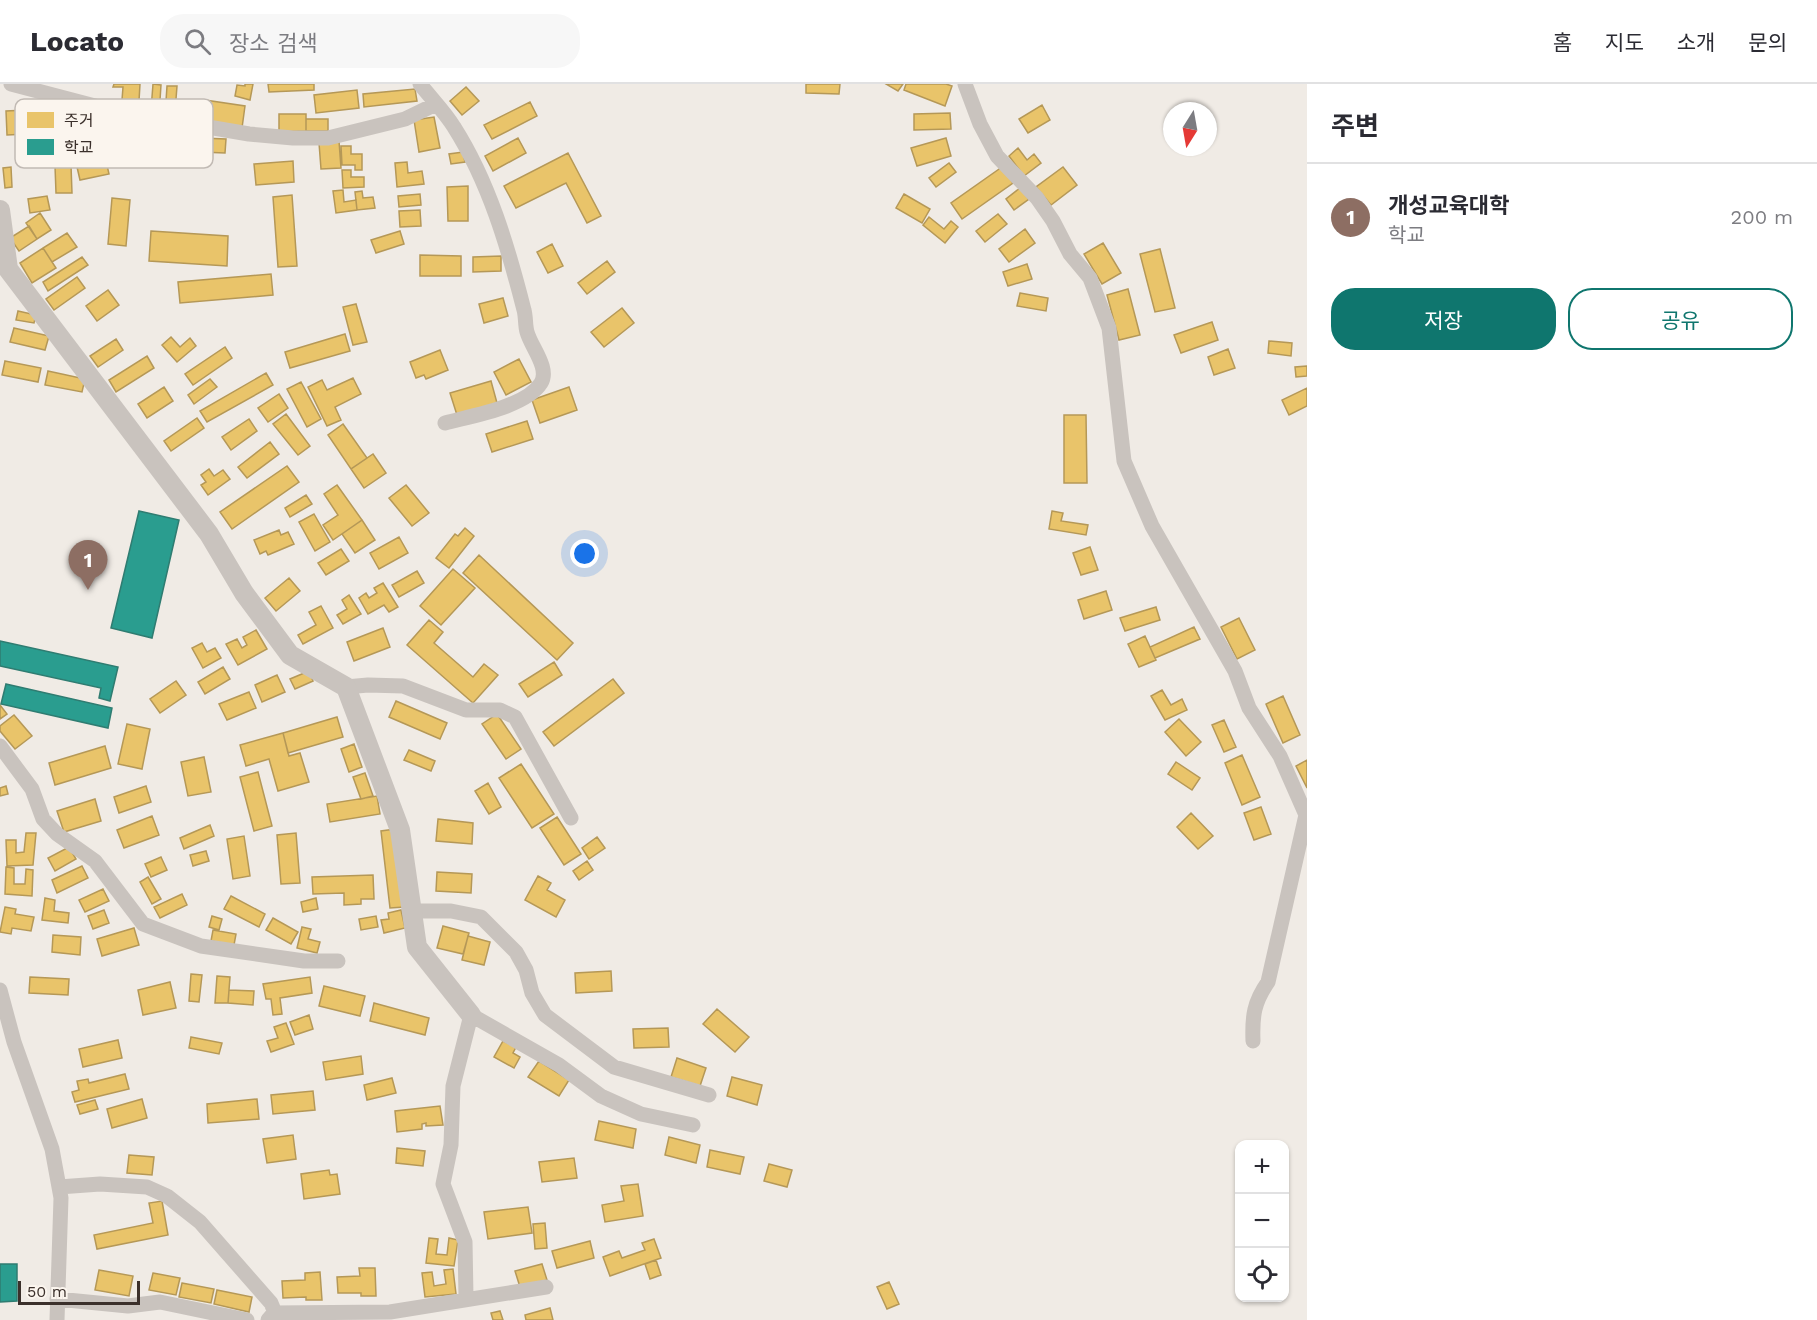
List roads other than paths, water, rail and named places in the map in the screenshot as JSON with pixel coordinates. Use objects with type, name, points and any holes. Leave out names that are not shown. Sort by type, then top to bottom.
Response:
[{"type":"street","points":[[11,84],[68,99]]},
{"type":"street","points":[[420,84],[459,135],[482,180],[504,238],[525,313],[527,332],[542,365],[543,381],[535,391],[505,407],[446,423]]},
{"type":"street","points":[[965,84],[980,124],[998,156],[1037,198],[1053,221],[1070,254],[1089,278],[1109,328],[1124,461],[1152,526],[1235,671],[1249,708],[1280,756],[1306,816],[1268,982],[1256,1000],[1252,1021],[1253,1041]]},
{"type":"street","points":[[213,128],[293,138],[328,138],[405,120],[436,104]]},
{"type":"street","points":[[0,210],[4,271],[209,534],[244,593],[290,655],[346,687],[403,686],[466,710],[500,710],[514,717],[571,818]]},
{"type":"street","points":[[346,687],[400,830],[417,947],[471,1015],[559,1065],[601,1096],[641,1114],[693,1125]]},
{"type":"street","points":[[0,746],[32,789],[43,819],[57,834],[95,861],[142,924],[201,946],[304,961],[338,961]]},
{"type":"street","points":[[411,911],[451,911],[481,917],[516,952],[526,970],[532,993],[545,1015],[614,1067],[709,1095]]},
{"type":"street","points":[[0,990],[14,1042],[52,1149],[59,1186],[61,1198],[57,1320]]},
{"type":"street","points":[[466,1298],[465,1242],[443,1184],[451,1145],[453,1086],[471,1015]]},
{"type":"street","points":[[59,1186],[100,1184],[147,1187],[167,1196],[200,1222],[271,1303],[274,1318],[390,1312],[546,1287]]},
{"type":"street","points":[[57,1299],[128,1306],[160,1302],[247,1320]]},
{"type":"place","name":"개성교육대학","points":[[88,590]]}]
